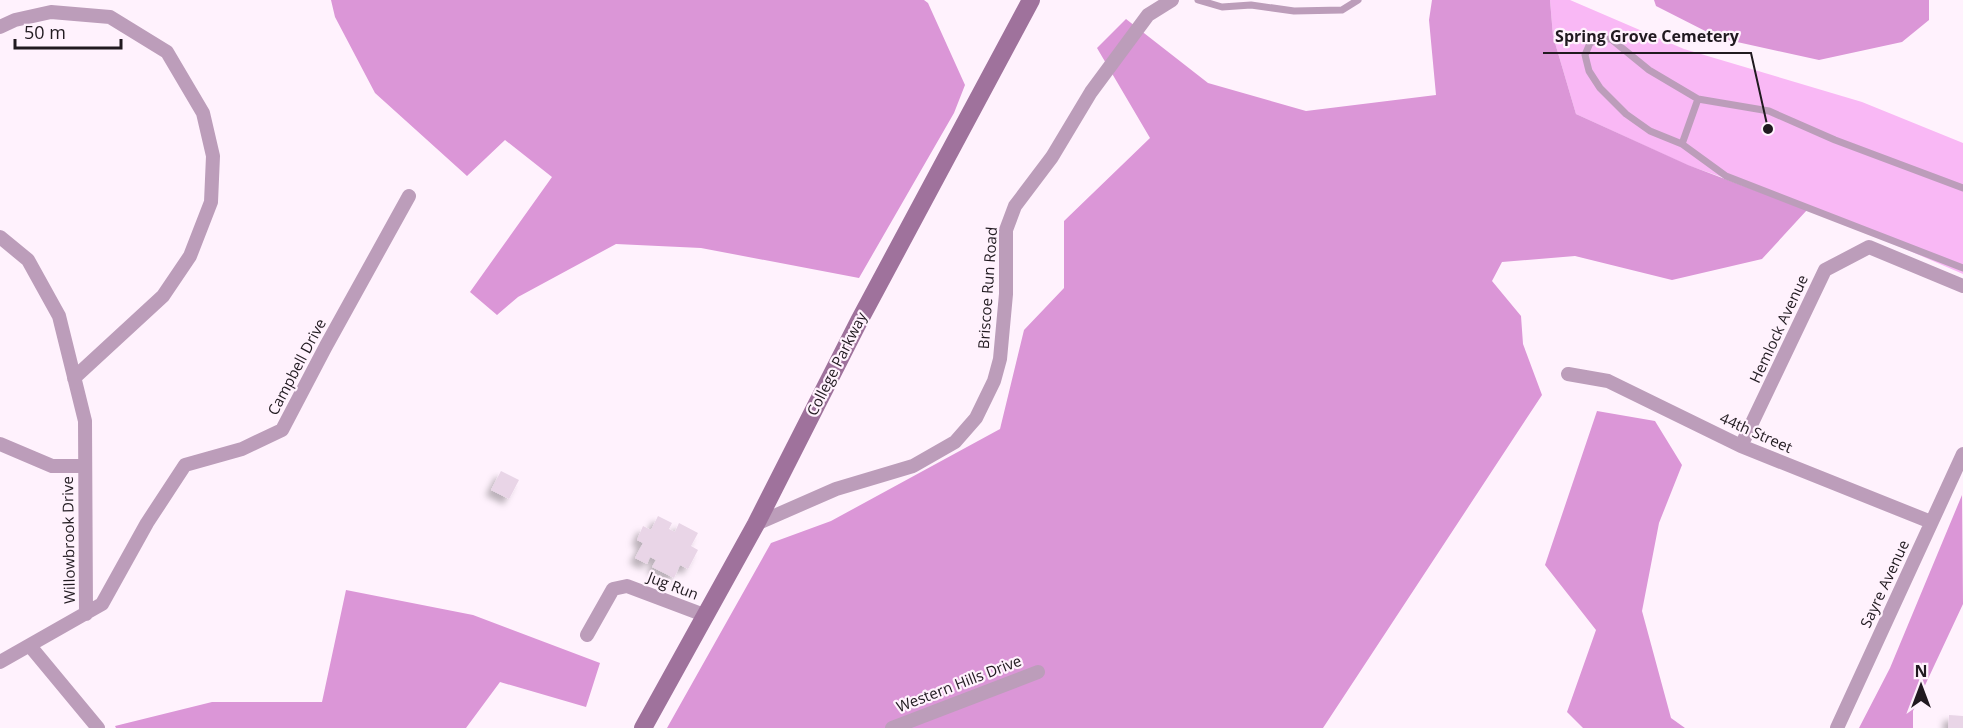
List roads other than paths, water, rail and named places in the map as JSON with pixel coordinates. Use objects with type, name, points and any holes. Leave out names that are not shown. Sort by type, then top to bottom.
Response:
[{"type":"street","name":"College Parkway","points":[[643,728],[756,524],[859,320],[1031,0]]},
{"type":"street","name":"Briscoe Run Road","points":[[756,524],[836,489],[913,466],[955,442],[976,418],[994,381],[1000,359],[1006,294],[1006,230],[1015,206],[1052,157],[1091,92],[1148,15],[1172,0]]},
{"type":"street","points":[[0,27],[15,20],[51,12],[110,17],[167,52],[203,113],[213,156],[211,202],[190,256],[163,296],[74,378]]},
{"type":"street","name":"Campbell Drive","points":[[0,662],[102,604],[147,523],[185,465],[242,448],[282,430],[410,196]]},
{"type":"street","name":"Willowbrook Drive","points":[[0,237],[28,260],[59,316],[85,421],[86,614]]},
{"type":"street","name":"Hemlock Avenue","points":[[1741,446],[1825,270],[1869,247],[1963,286]]},
{"type":"street","name":"44th Street","points":[[1568,374],[1608,381],[1741,446],[1931,522]]},
{"type":"street","name":"Willowbrook Drive","points":[[0,444],[52,466],[84,466]]},
{"type":"street","name":"Sayre Avenue","points":[[1837,728],[1963,454]]},
{"type":"street","name":"Jug Run","points":[[587,635],[613,589],[627,586],[704,615]]},
{"type":"street","points":[[30,646],[98,728]]},
{"type":"street","name":"Western Hills Drive","points":[[892,728],[1038,672]]},
{"type":"lane","points":[[1198,0],[1222,7],[1251,5],[1294,11],[1342,10],[1359,0]]},
{"type":"lane","points":[[1963,188],[1834,140],[1769,111],[1698,99],[1649,70],[1611,39],[1600,39],[1590,43],[1585,55],[1588,71],[1600,88],[1626,114],[1650,131],[1682,144],[1726,176],[1963,268]]},
{"type":"lane","points":[[1682,144],[1698,99]]},
{"type":"place","name":"Spring Grove Cemetery","points":[[1768,129]]}]
